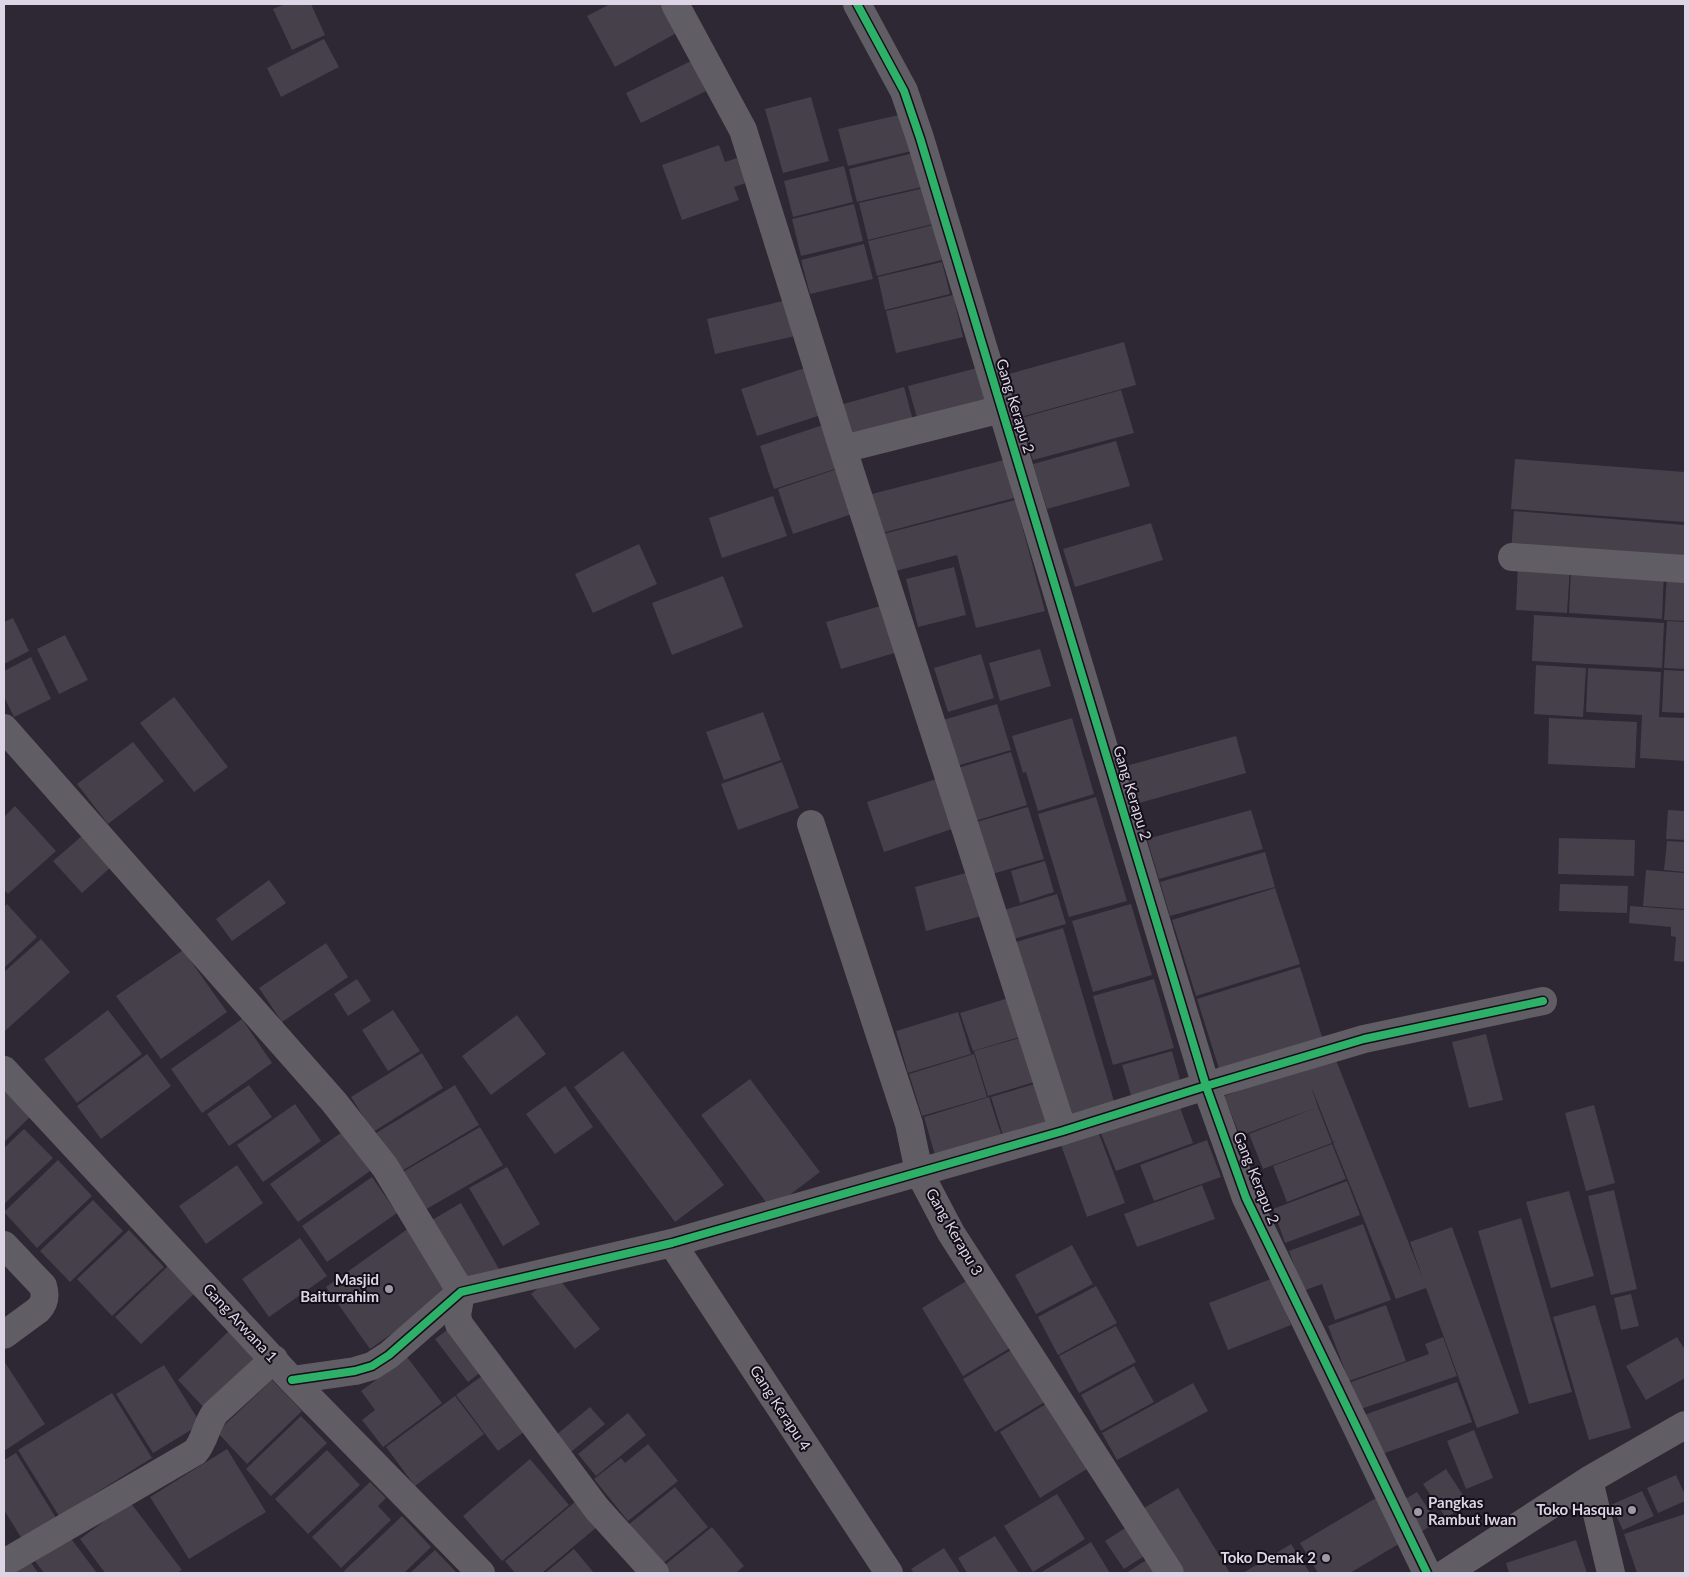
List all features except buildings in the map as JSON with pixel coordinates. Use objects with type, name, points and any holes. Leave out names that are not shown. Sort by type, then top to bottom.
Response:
[{"type":"street","points":[[674,4],[743,130],[843,449],[1063,1131]]},
{"type":"street","name":"Gang Kerapu 2","points":[[858,4],[904,91],[920,138],[1206,1086],[1246,1198],[1427,1573]]},
{"type":"street","points":[[843,449],[1002,409]]},
{"type":"street","points":[[1512,557],[1685,569]]},
{"type":"street","points":[[4,728],[334,1102],[385,1167],[461,1292],[457,1315],[459,1324],[597,1509],[655,1573]]},
{"type":"street","name":"Gang Kerapu 3","points":[[811,824],[909,1124],[919,1172],[951,1233],[1170,1573]]},
{"type":"street","points":[[292,1380],[355,1371],[372,1366],[389,1355],[461,1292],[672,1243],[1063,1131],[1364,1039],[1543,1001]]},
{"type":"street","name":"Gang Arwana 1","points":[[4,1070],[292,1380],[481,1573]]},
{"type":"street","name":"Gang Kerapu 4","points":[[672,1243],[889,1573]]},
{"type":"street","points":[[4,1245],[43,1286],[45,1293],[42,1306],[4,1335]]},
{"type":"street","points":[[4,1563],[195,1452],[203,1441],[210,1420],[215,1413],[274,1359]]},
{"type":"street","points":[[1446,1573],[1589,1480],[1685,1425]]},
{"type":"street","points":[[1589,1480],[1611,1573]]},
{"type":"cycle path","points":[[857,4],[904,91],[920,138],[1206,1086],[1246,1198],[1427,1573]]},
{"type":"cycle path","points":[[292,1380],[355,1371],[372,1366],[389,1355],[461,1292],[672,1243],[1063,1131],[1364,1039],[1543,1001]]},
{"type":"place","name":"Masjid Baiturrahim","points":[[389,1289]]},
{"type":"place","name":"Toko Hasqua","points":[[1632,1510]]},
{"type":"place","name":"Pangkas Rambut Iwan","points":[[1418,1512]]},
{"type":"place","name":"Toko Demak 2","points":[[1326,1558]]}]
